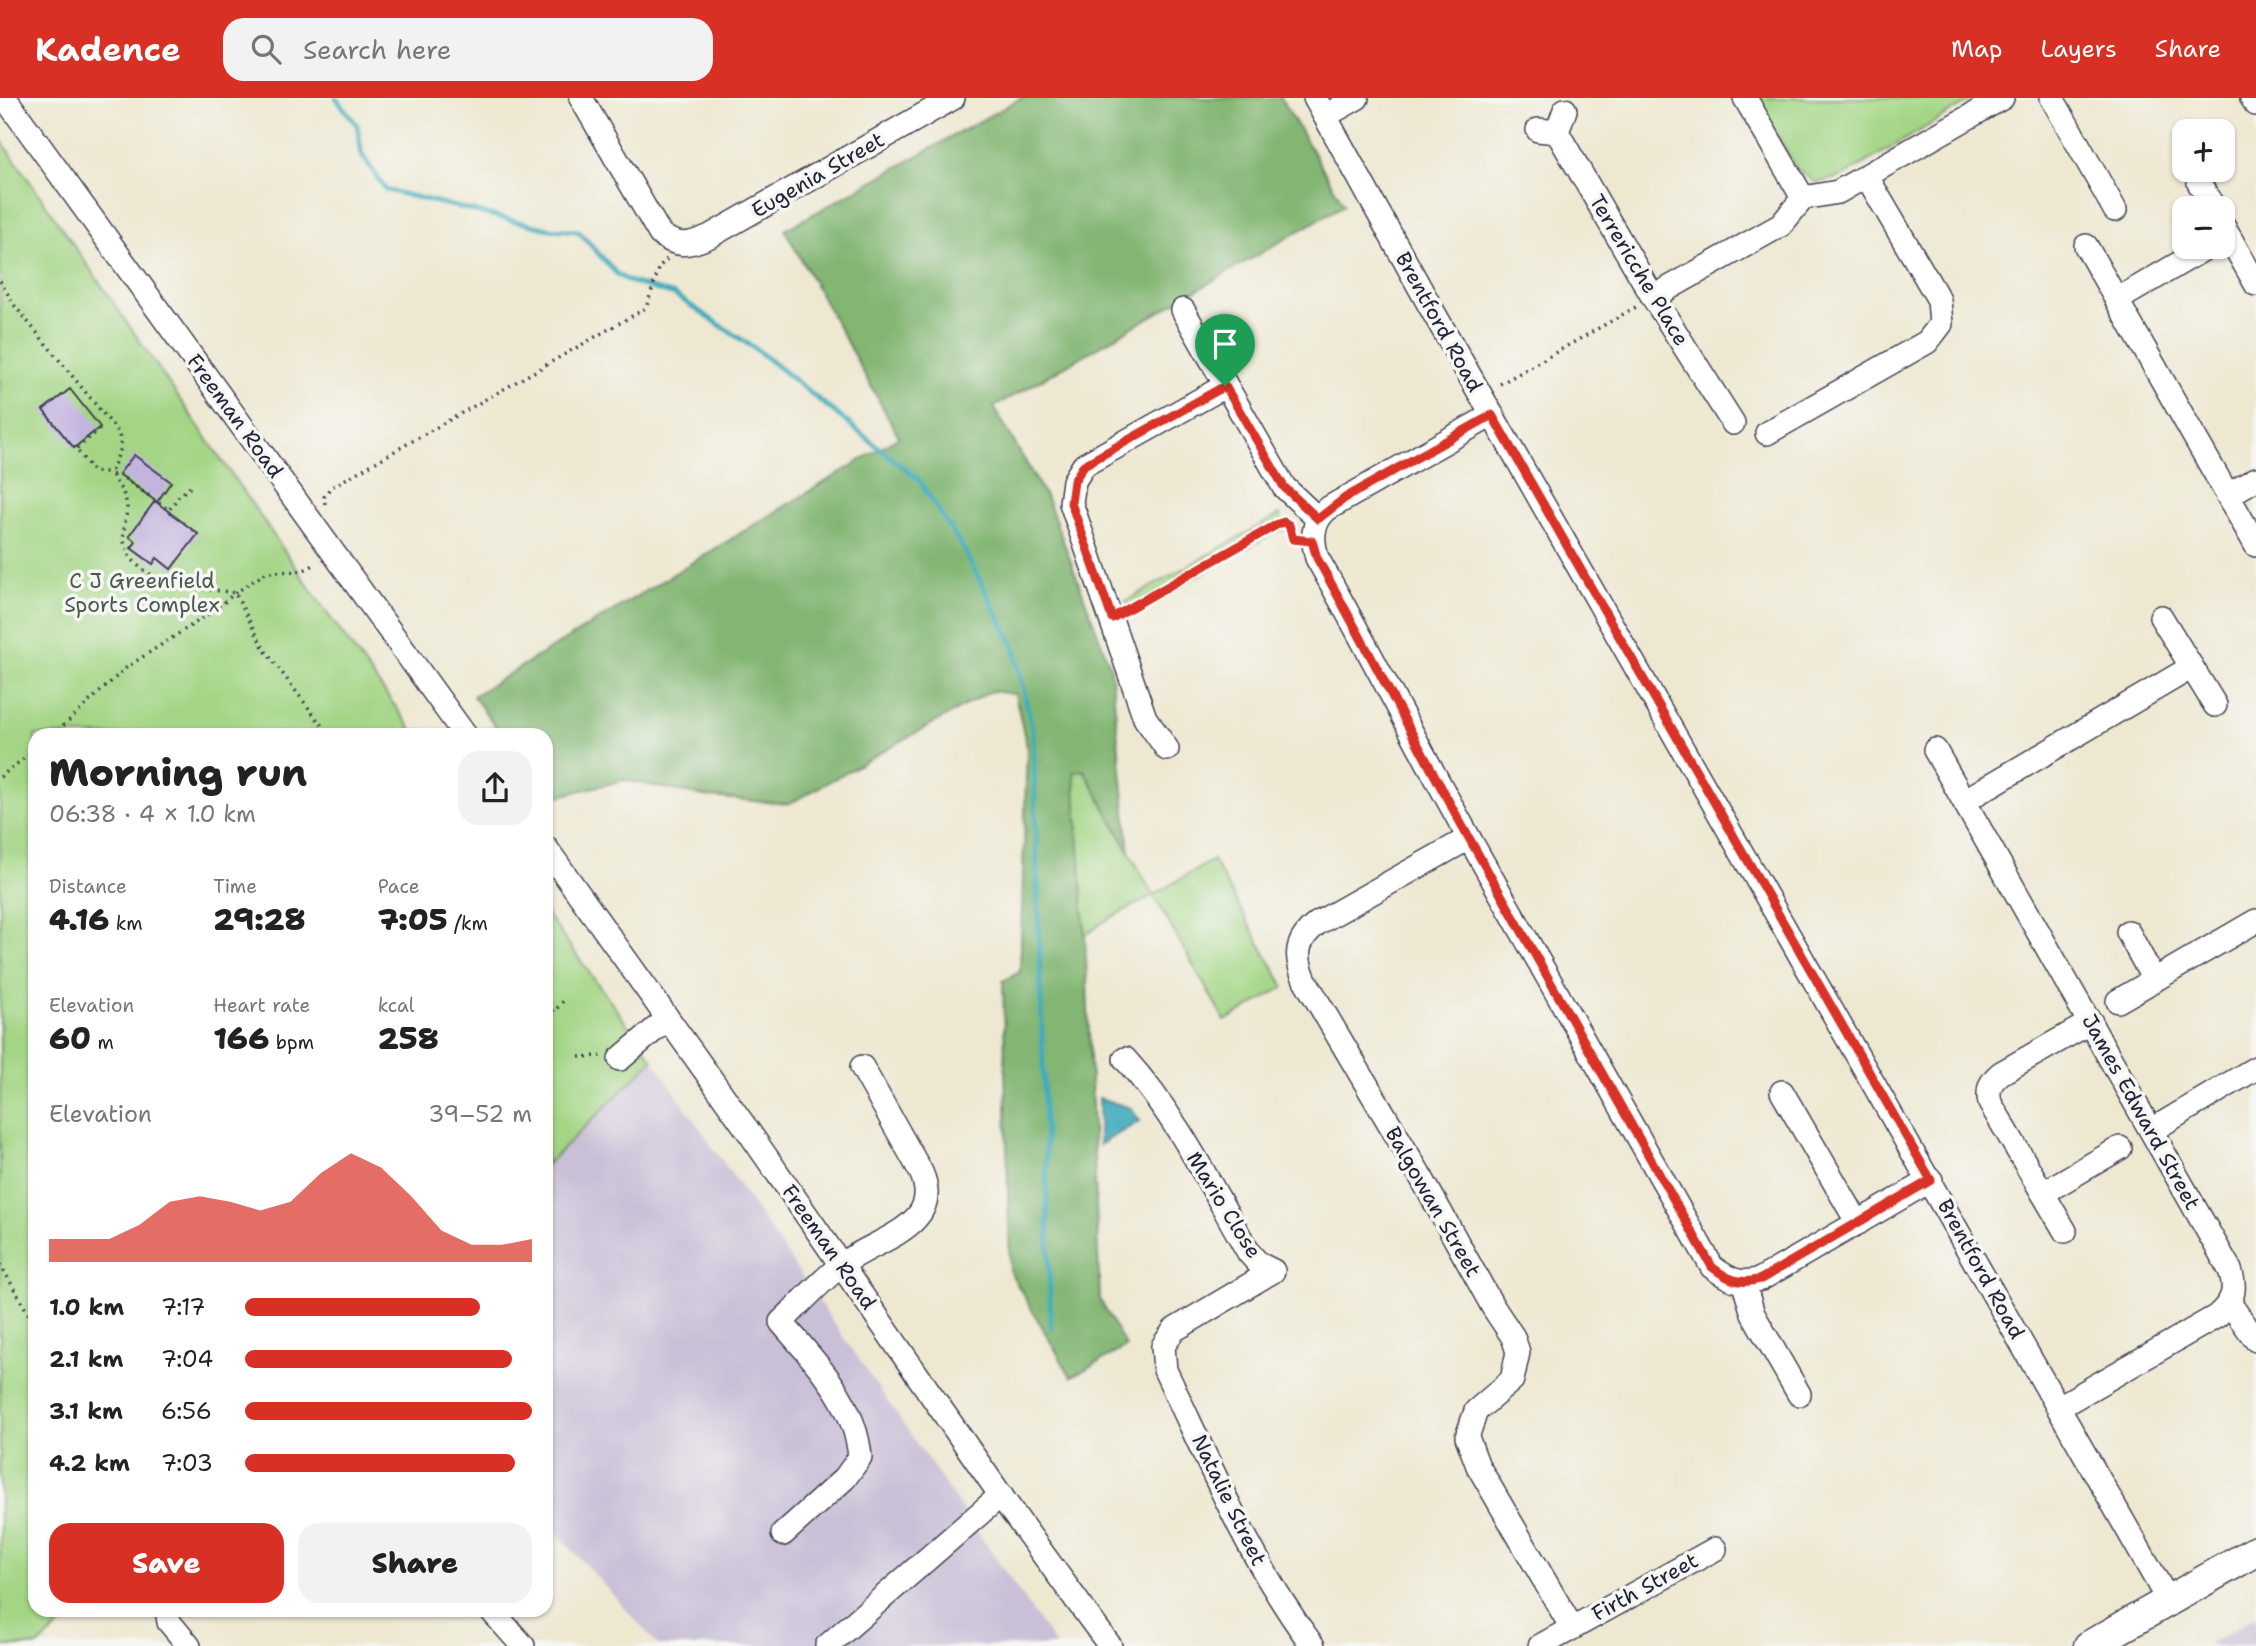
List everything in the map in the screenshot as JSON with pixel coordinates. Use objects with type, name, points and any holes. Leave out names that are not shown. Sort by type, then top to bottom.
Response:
[{"type":"main road","points":[[2089,1646],[2256,1551]]},
{"type":"street","name":"Freeman Road","points":[[5,98],[460,728]]},
{"type":"street","name":"Eugenia Street","points":[[581,98],[651,222],[665,238],[680,245],[710,236],[953,98]]},
{"type":"street","points":[[1320,107],[1357,98]]},
{"type":"street","points":[[1745,98],[1803,198]]},
{"type":"street","points":[[1653,297],[1781,225],[1803,198],[1838,192],[2001,98]]},
{"type":"street","points":[[2052,98],[2115,210]]},
{"type":"street","points":[[2252,98],[2256,104]]},
{"type":"street","name":"Brentford Road","points":[[1320,107],[1492,415],[1931,1180],[2169,1602]]},
{"type":"street","name":"Terrericche Place","points":[[1565,110],[1548,131],[1733,423]]},
{"type":"street","points":[[1767,433],[1927,342],[1941,324],[1939,300],[1867,177]]},
{"type":"street","points":[[2199,183],[2207,196]]},
{"type":"street","points":[[2086,246],[2256,545]]},
{"type":"street","points":[[2235,250],[2256,284]]},
{"type":"street","points":[[2117,300],[2187,259]]},
{"type":"street","points":[[1183,310],[1284,487],[1315,530],[1317,558],[1371,653],[1391,698],[1712,1267],[1728,1279],[1744,1284],[1761,1279],[1931,1180]]},
{"type":"street","points":[[1167,749],[1145,718],[1071,503],[1074,481],[1084,465],[1225,386]]},
{"type":"street","points":[[1315,530],[1345,498],[1492,415]]},
{"type":"street","points":[[2228,495],[2256,479]]},
{"type":"street","points":[[2161,617],[2215,705]]},
{"type":"street","points":[[1964,801],[2192,667]]},
{"type":"street","name":"James Edward Street","points":[[1935,750],[2230,1270],[2236,1287],[2230,1304]]},
{"type":"street","name":"Balgowan Street","points":[[1469,838],[1318,923],[1300,941],[1297,954],[1305,980],[1513,1337],[1518,1352],[1512,1380],[1476,1410],[1466,1437],[1478,1466],[1572,1628]]},
{"type":"street","name":"Freeman Road","points":[[553,858],[1000,1494],[1110,1646]]},
{"type":"street","points":[[2118,1001],[2256,921]]},
{"type":"street","points":[[2128,932],[2154,980]]},
{"type":"street","points":[[620,1059],[667,1018]]},
{"type":"street","points":[[2065,1231],[1990,1103],[1988,1093],[1991,1081],[2001,1073],[2091,1022]]},
{"type":"street","name":"Mario Close","points":[[1125,1059],[1151,1088],[1169,1114],[1249,1253],[1259,1264],[1273,1271],[1174,1330],[1163,1346]]},
{"type":"street","points":[[783,1534],[845,1478],[860,1457],[859,1436],[837,1389],[781,1322],[841,1265],[918,1218],[927,1203],[927,1186],[921,1172],[862,1068]]},
{"type":"street","points":[[2152,1129],[2256,1068]]},
{"type":"street","points":[[1782,1092],[1858,1223]]},
{"type":"street","points":[[2043,1193],[2120,1148]]},
{"type":"street","points":[[1744,1284],[1753,1314],[1799,1394]]},
{"type":"street","points":[[2059,1407],[2217,1316],[2230,1304],[2256,1340]]},
{"type":"street","name":"Natalie Street","points":[[1163,1346],[1165,1370],[1258,1561],[1283,1605],[1313,1646]]},
{"type":"street","points":[[827,1646],[1000,1494]]},
{"type":"street","name":"Firth Street","points":[[1540,1646],[1715,1549]]},
{"type":"street","points":[[168,1617],[169,1622],[189,1646]]},
{"type":"street","points":[[497,1617],[523,1646]]},
{"type":"path","points":[[330,511],[324,497],[330,488],[640,312],[649,301],[656,277]]},
{"type":"path","points":[[0,281],[15,306],[119,433],[121,449],[112,474]]},
{"type":"path","points":[[1500,384],[1653,297]]},
{"type":"path","points":[[100,429],[76,449],[94,472],[118,474],[169,510],[179,496],[193,485]]},
{"type":"path","points":[[112,474],[125,496],[124,542],[134,560],[156,576],[172,583],[235,593]]},
{"type":"path","points":[[1112,618],[1278,524],[1284,522],[1289,525],[1293,539],[1315,530]]},
{"type":"path","points":[[61,728],[127,667],[215,610],[267,572],[302,571],[325,559]]},
{"type":"path","points":[[235,593],[264,649],[324,728]]},
{"type":"path","points":[[0,777],[28,755]]},
{"type":"path","points":[[554,1012],[565,999]]},
{"type":"path","points":[[0,1264],[28,1313]]},
{"type":"shaded area","points":[[653,1060],[1056,1646],[659,1646],[553,1529],[553,1158]]},
{"type":"shaded area","points":[[2256,1616],[2256,1646],[2206,1646]]},
{"type":"green space","points":[[1021,98],[1281,98],[1344,205],[994,407],[1048,501],[1111,669],[1129,851],[1084,770],[1074,772],[1085,936],[1100,1300],[1126,1347],[1071,1377],[1010,1272],[1003,981],[1020,972],[1027,748],[1015,694],[991,691],[789,804],[709,797],[624,780],[553,798],[553,728],[497,728],[473,696],[899,437],[785,230]]},
{"type":"green space","points":[[1756,98],[1975,98],[1841,177],[1816,183],[1796,168]]},
{"type":"green space","name":"C J Greenfield Sports Complex","points":[[0,138],[327,613],[411,728],[28,728],[28,1617],[69,1617],[38,1646],[0,1646]]},
{"type":"green space","points":[[1280,514],[1284,530],[1133,612],[1126,601]]},
{"type":"green space","points":[[1084,770],[1153,895],[1103,922],[1085,936],[1073,772]]},
{"type":"green space","points":[[1213,860],[1284,987],[1225,1021],[1153,895]]},
{"type":"green space","points":[[553,923],[653,1060],[553,1158]]},
{"type":"water","points":[[1099,1098],[1131,1108],[1140,1121],[1099,1145]]},
{"type":"building","points":[[70,389],[100,427],[74,448],[43,410]]},
{"type":"building","points":[[134,455],[171,482],[157,502],[119,474]]},
{"type":"building","points":[[155,501],[198,534],[171,569],[157,558],[153,564],[131,548],[136,542],[129,536]]},
{"type":"waterway","points":[[336,98],[357,125],[362,155],[386,190],[549,229],[578,231],[617,274],[628,281],[675,295],[757,350],[919,480],[964,550],[1014,646],[1033,732],[1051,1329]]},
{"type":"route","points":[[1225,386],[1284,487],[1318,519],[1345,498],[1492,415],[1931,1180],[1761,1279],[1744,1284],[1728,1279],[1712,1267],[1469,838],[1391,698],[1371,653],[1317,558],[1312,541],[1293,539],[1289,525],[1284,522],[1278,524],[1112,618],[1071,503],[1074,481],[1084,465],[1225,386]]}]
